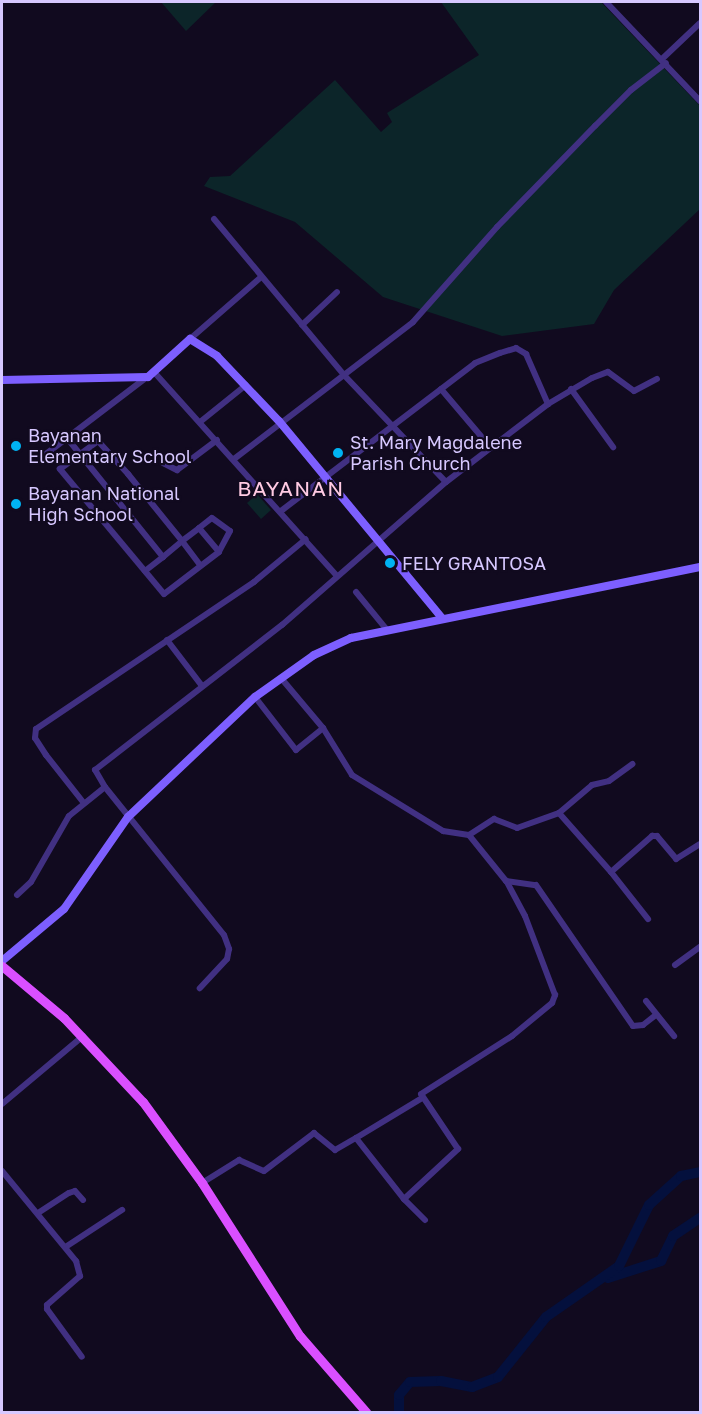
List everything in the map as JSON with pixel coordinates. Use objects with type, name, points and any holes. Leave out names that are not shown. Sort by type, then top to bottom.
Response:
[{"type":"main road","points":[[2,966],[83,1036],[143,1102],[202,1184],[300,1335],[366,1413]]},
{"type":"street","points":[[606,2],[700,101]]},
{"type":"street","points":[[234,459],[279,421],[413,322],[496,227],[586,134],[664,61],[700,23]]},
{"type":"street","points":[[214,219],[343,375],[446,482]]},
{"type":"street","points":[[42,458],[151,374],[261,277]]},
{"type":"street","points":[[302,325],[337,292]]},
{"type":"street","points":[[190,339],[217,356],[279,421],[441,618]]},
{"type":"street","points":[[281,511],[328,478],[390,425],[475,363],[516,348],[526,354],[548,404]]},
{"type":"street","points":[[200,988],[227,959],[229,949],[224,936],[128,817],[95,770],[282,625],[446,482],[548,404],[571,389],[608,372],[634,391],[657,379]]},
{"type":"street","points":[[2,380],[151,374],[217,440],[337,576]]},
{"type":"street","points":[[200,422],[246,385]]},
{"type":"street","points":[[441,389],[491,448]]},
{"type":"street","points":[[571,389],[613,447]]},
{"type":"street","points":[[67,438],[163,557]]},
{"type":"street","points":[[163,463],[177,470],[217,440]]},
{"type":"street","points":[[145,571],[182,541],[213,519],[230,531],[219,552],[164,594],[60,469],[98,441],[182,541],[200,565]]},
{"type":"street","points":[[199,528],[219,552]]},
{"type":"street","points":[[82,802],[40,747],[35,738],[36,729],[254,582],[306,539]]},
{"type":"street","points":[[2,960],[64,909],[128,817],[255,697],[314,655],[351,638],[700,567]]},
{"type":"street","points":[[356,592],[387,630]]},
{"type":"street","points":[[167,640],[202,686]]},
{"type":"street","points":[[281,678],[323,728],[352,775],[443,831],[469,835],[494,819],[518,828],[559,813],[592,785],[609,781],[632,764]]},
{"type":"street","points":[[255,697],[296,750],[323,728]]},
{"type":"street","points":[[17,895],[31,882],[63,822],[82,802],[105,787]]},
{"type":"street","points":[[559,813],[611,872],[648,919]]},
{"type":"street","points":[[404,1199],[458,1149],[421,1094],[434,1083],[512,1036],[552,1003],[554,986],[535,937],[506,881],[469,835]]},
{"type":"street","points":[[611,872],[652,836],[657,836],[676,859],[700,844]]},
{"type":"street","points":[[506,881],[536,885],[633,1026],[643,1025],[656,1016]]},
{"type":"street","points":[[675,965],[700,947]]},
{"type":"street","points":[[646,1001],[674,1036]]},
{"type":"street","points":[[2,1104],[83,1036]]},
{"type":"street","points":[[202,1184],[239,1160],[264,1170],[311,1134],[335,1150],[422,1098]]},
{"type":"street","points":[[356,1138],[404,1199],[425,1220]]},
{"type":"street","points":[[2,1171],[67,1246],[80,1276],[47,1305],[47,1309],[82,1357]]},
{"type":"street","points":[[38,1213],[69,1192],[75,1191],[83,1200]]},
{"type":"street","points":[[67,1246],[122,1210]]},
{"type":"green space","points":[[161,2],[216,2],[186,31]]},
{"type":"green space","points":[[441,2],[601,2],[700,106],[700,209],[614,290],[594,324],[502,336],[383,297],[295,222],[204,186],[210,177],[230,176],[335,80],[381,132],[392,122],[387,113],[479,55]]},
{"type":"green space","points":[[257,494],[271,510],[261,519],[247,503]]},
{"type":"waterway","points":[[399,1412],[399,1395],[410,1382],[441,1381],[472,1387],[498,1377],[546,1317],[619,1266],[649,1205],[681,1176],[700,1172]]},
{"type":"waterway","points":[[608,1278],[661,1261],[673,1236],[700,1218]]},
{"type":"place","name":"Bayanan Elementary School","points":[[16,446]]},
{"type":"place","name":"St. Mary Magdalene Parish Church","points":[[338,453]]},
{"type":"place","name":"Bayanan National High School","points":[[16,504]]},
{"type":"place","name":"FELY GRANTOSA","points":[[390,563]]},
{"type":"district","name":"BAYANAN","points":[[291,488]]}]
